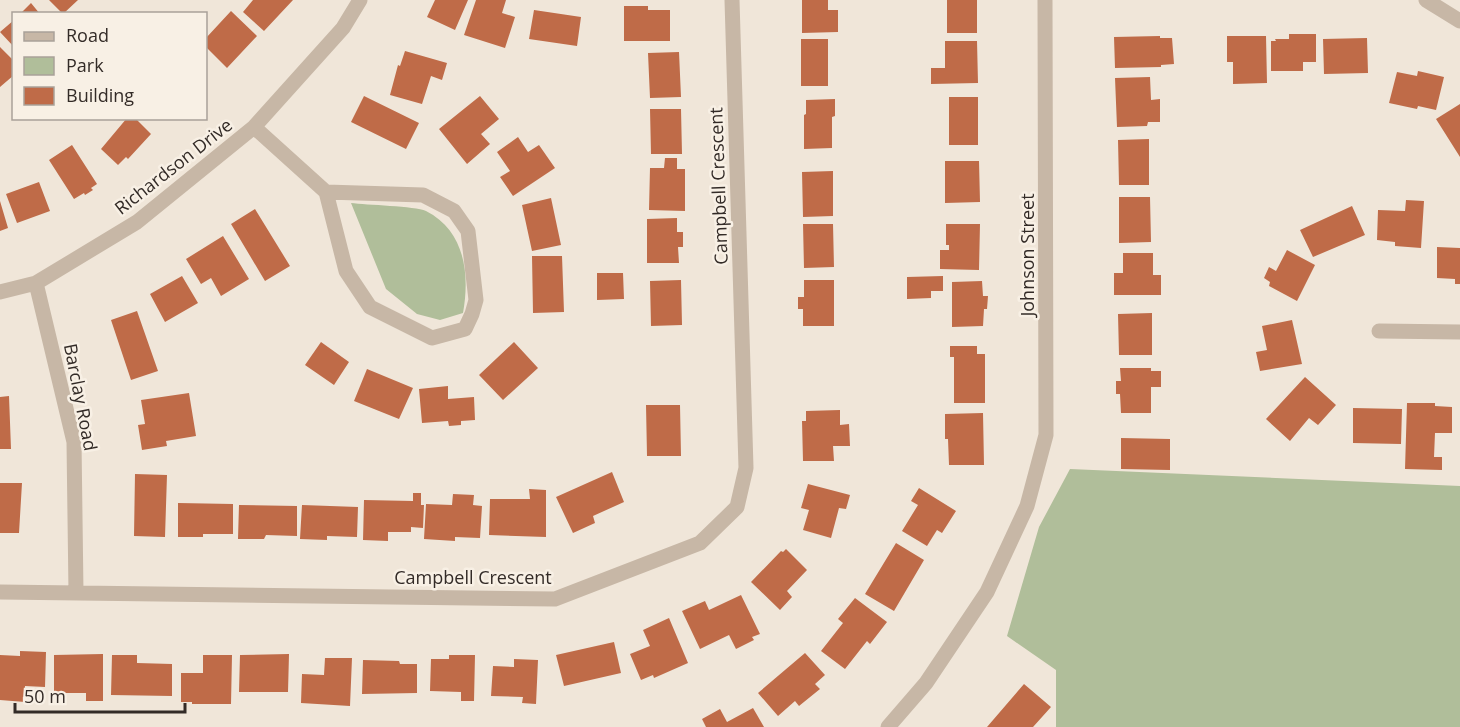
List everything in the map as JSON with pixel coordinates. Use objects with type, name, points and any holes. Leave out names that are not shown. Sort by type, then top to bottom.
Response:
[{"type":"street","name":"Richardson Drive","points":[[0,291],[36,284],[137,222],[254,128],[343,28],[360,0]]},
{"type":"street","name":"Campbell Crescent","points":[[0,592],[555,599],[700,543],[736,507],[746,468],[732,0]]},
{"type":"street","name":"Johnson Street","points":[[888,727],[926,684],[987,592],[1028,506],[1046,435],[1045,0]]},
{"type":"street","points":[[1426,0],[1460,21]]},
{"type":"street","points":[[254,128],[326,192],[346,271],[370,307],[432,338],[465,329],[476,300],[468,231],[454,211],[423,195],[326,192]]},
{"type":"street","name":"Barclay Road","points":[[36,284],[74,442],[76,592]]},
{"type":"street","points":[[1379,331],[1460,332]]},
{"type":"green space","points":[[351,203],[420,209],[439,220],[457,242],[462,255],[466,283],[463,313],[440,320],[417,314],[386,289]]},
{"type":"green space","points":[[1070,469],[1460,486],[1460,727],[1056,727],[1056,670],[1007,636],[1039,527]]},
{"type":"building","points":[[49,0],[78,0],[65,12],[61,12]]},
{"type":"building","points":[[253,0],[293,0],[264,31],[243,12]]},
{"type":"building","points":[[435,0],[468,0],[455,30],[427,17]]},
{"type":"building","points":[[476,0],[506,0],[502,13],[515,17],[505,48],[464,35]]},
{"type":"building","points":[[802,0],[828,0],[828,10],[838,10],[838,32],[802,33]]},
{"type":"building","points":[[947,0],[977,0],[977,33],[947,33]]},
{"type":"building","points":[[31,3],[38,12],[22,12]]},
{"type":"building","points":[[624,6],[648,6],[648,10],[670,10],[670,41],[624,41]]},
{"type":"building","points":[[534,10],[581,17],[577,46],[529,39]]},
{"type":"building","points":[[231,11],[257,36],[227,68],[207,48],[207,37]]},
{"type":"building","points":[[12,22],[12,45],[0,32]]},
{"type":"building","points":[[1289,34],[1316,34],[1316,62],[1303,62],[1303,71],[1271,71],[1271,41],[1289,39]]},
{"type":"building","points":[[1160,36],[1160,38],[1172,38],[1174,64],[1161,65],[1161,67],[1115,68],[1114,37]]},
{"type":"building","points":[[1227,36],[1266,36],[1267,83],[1233,84],[1233,62],[1227,62]]},
{"type":"building","points":[[1367,38],[1368,73],[1324,74],[1323,39]]},
{"type":"building","points":[[801,39],[828,39],[828,86],[801,86]]},
{"type":"building","points":[[945,41],[977,41],[978,83],[931,84],[931,68],[945,68]]},
{"type":"building","points":[[0,47],[12,59],[12,77],[0,87]]},
{"type":"building","points":[[405,51],[447,63],[442,80],[431,76],[422,104],[390,95],[398,65],[400,66]]},
{"type":"building","points":[[679,52],[681,97],[650,98],[648,53]]},
{"type":"building","points":[[1418,71],[1444,77],[1436,110],[1418,106],[1417,109],[1389,103],[1397,72],[1417,76]]},
{"type":"building","points":[[1150,77],[1151,100],[1160,99],[1160,122],[1148,122],[1147,126],[1117,127],[1115,78]]},
{"type":"building","points":[[364,96],[419,123],[406,149],[351,122]]},
{"type":"building","points":[[480,96],[499,119],[481,134],[490,144],[467,164],[439,129]]},
{"type":"building","points":[[949,97],[978,97],[978,145],[949,145]]},
{"type":"building","points":[[835,99],[835,116],[832,117],[832,148],[804,149],[806,100]]},
{"type":"building","points":[[1460,104],[1460,157],[1436,119]]},
{"type":"building","points":[[650,109],[681,109],[682,154],[651,154]]},
{"type":"building","points":[[125,120],[137,120],[151,134],[128,159],[126,157],[118,165],[101,149]]},
{"type":"building","points":[[518,137],[528,152],[539,145],[555,168],[513,196],[500,177],[510,171],[497,152]]},
{"type":"building","points":[[1149,139],[1149,185],[1119,185],[1118,140]]},
{"type":"building","points":[[72,145],[97,184],[91,188],[93,190],[74,199],[49,160]]},
{"type":"building","points":[[665,158],[677,158],[677,169],[685,169],[685,211],[649,210],[650,168],[664,168]]},
{"type":"building","points":[[945,161],[979,161],[980,202],[945,203]]},
{"type":"building","points":[[833,171],[833,216],[803,217],[802,172]]},
{"type":"building","points":[[39,182],[50,211],[17,223],[6,194]]},
{"type":"building","points":[[1119,197],[1150,197],[1151,242],[1119,243]]},
{"type":"building","points":[[551,198],[561,245],[532,251],[522,205]]},
{"type":"building","points":[[1406,200],[1424,201],[1421,248],[1395,246],[1395,242],[1377,240],[1378,210],[1405,211]]},
{"type":"building","points":[[0,201],[8,228],[0,231]]},
{"type":"building","points":[[1352,206],[1365,235],[1313,257],[1300,230]]},
{"type":"building","points":[[255,209],[290,266],[265,281],[231,224]]},
{"type":"building","points":[[677,218],[677,232],[683,232],[683,247],[678,247],[679,263],[647,263],[647,219]]},
{"type":"building","points":[[803,224],[833,224],[834,267],[804,268]]},
{"type":"building","points":[[946,224],[980,224],[979,270],[940,269],[940,250],[949,250],[949,245],[946,245]]},
{"type":"building","points":[[223,236],[249,279],[221,296],[211,278],[201,284],[186,259]]},
{"type":"building","points":[[1437,247],[1460,248],[1460,284],[1455,284],[1455,279],[1437,278]]},
{"type":"building","points":[[1287,250],[1315,265],[1297,301],[1269,286],[1270,282],[1264,278],[1269,267],[1276,271]]},
{"type":"building","points":[[1123,253],[1153,253],[1153,275],[1161,275],[1161,295],[1114,295],[1114,273],[1123,273]]},
{"type":"building","points":[[532,256],[562,256],[564,312],[533,313]]},
{"type":"building","points":[[597,273],[623,273],[624,299],[597,300]]},
{"type":"building","points":[[182,276],[198,303],[165,322],[150,294]]},
{"type":"building","points":[[943,276],[943,291],[931,291],[931,298],[907,299],[907,277]]},
{"type":"building","points":[[681,280],[682,325],[651,326],[650,281]]},
{"type":"building","points":[[804,280],[834,280],[834,326],[803,326],[803,309],[798,309],[798,297],[804,297]]},
{"type":"building","points":[[982,281],[983,296],[988,296],[987,309],[984,309],[983,326],[952,327],[952,282]]},
{"type":"building","points":[[137,311],[158,371],[131,380],[111,320]]},
{"type":"building","points":[[1152,313],[1152,355],[1119,355],[1118,314]]},
{"type":"building","points":[[1292,320],[1302,364],[1260,371],[1256,352],[1267,350],[1262,326]]},
{"type":"building","points":[[321,342],[349,362],[334,385],[305,365]]},
{"type":"building","points":[[514,342],[538,368],[503,400],[479,375]]},
{"type":"building","points":[[950,346],[977,346],[977,354],[985,354],[985,403],[954,403],[954,357],[950,357]]},
{"type":"building","points":[[1120,368],[1151,368],[1151,371],[1161,371],[1161,387],[1151,387],[1151,413],[1121,413],[1120,394],[1116,394],[1116,381],[1121,381]]},
{"type":"building","points":[[367,369],[413,388],[399,419],[354,401]]},
{"type":"building","points":[[1305,377],[1336,405],[1318,425],[1309,418],[1290,441],[1266,419]]},
{"type":"building","points":[[448,386],[448,399],[474,397],[475,420],[461,421],[461,425],[449,426],[448,421],[422,423],[419,389]]},
{"type":"building","points":[[189,393],[196,436],[166,441],[167,446],[142,450],[138,425],[145,424],[141,400]]},
{"type":"building","points":[[9,396],[11,449],[0,449],[0,397]]},
{"type":"building","points":[[1407,403],[1435,403],[1435,406],[1452,407],[1452,433],[1435,433],[1434,457],[1442,457],[1442,470],[1405,469]]},
{"type":"building","points":[[646,405],[680,405],[681,456],[647,456]]},
{"type":"building","points":[[1353,408],[1402,409],[1401,444],[1353,443]]},
{"type":"building","points":[[840,410],[840,425],[849,424],[850,446],[833,446],[834,461],[803,461],[802,421],[806,421],[806,411]]},
{"type":"building","points":[[983,413],[984,465],[949,465],[948,439],[945,439],[945,414]]},
{"type":"building","points":[[1121,438],[1170,439],[1170,470],[1121,469]]},
{"type":"building","points":[[612,472],[624,502],[593,516],[595,523],[573,533],[556,497]]},
{"type":"building","points":[[135,474],[167,475],[165,537],[134,536]]},
{"type":"building","points":[[0,483],[22,483],[19,533],[0,533]]},
{"type":"building","points":[[808,484],[850,495],[846,509],[839,508],[831,538],[803,530],[809,510],[801,508]]},
{"type":"building","points":[[919,488],[956,511],[942,533],[937,530],[927,546],[902,531],[918,505],[911,501]]},
{"type":"building","points":[[529,489],[546,490],[546,537],[489,535],[490,499],[530,499]]},
{"type":"building","points":[[413,493],[421,493],[421,505],[424,505],[423,528],[411,527],[411,532],[388,532],[388,541],[363,540],[364,500],[413,501]]},
{"type":"building","points":[[453,494],[474,495],[473,505],[482,506],[480,538],[455,537],[455,541],[424,539],[426,504],[452,505]]},
{"type":"building","points":[[178,503],[233,504],[233,534],[178,537]]},
{"type":"building","points":[[239,505],[297,506],[297,536],[266,535],[264,539],[238,539]]},
{"type":"building","points":[[302,505],[358,507],[357,537],[327,536],[327,540],[300,539]]},
{"type":"building","points":[[896,543],[924,560],[894,611],[865,594]]},
{"type":"building","points":[[786,549],[807,570],[787,591],[792,597],[780,610],[751,582],[781,551]]},
{"type":"building","points":[[741,595],[760,634],[752,637],[754,640],[736,649],[729,635],[700,649],[682,611],[705,601],[709,610]]},
{"type":"building","points":[[855,598],[887,622],[870,644],[867,641],[845,669],[821,651],[843,623],[838,619]]},
{"type":"building","points":[[669,618],[688,663],[654,678],[653,675],[641,680],[630,654],[650,646],[643,630]]},
{"type":"building","points":[[614,642],[621,673],[564,686],[556,655]]},
{"type":"building","points":[[20,651],[46,652],[45,687],[25,686],[25,702],[0,700],[0,655],[20,656]]},
{"type":"building","points":[[805,653],[825,675],[815,684],[820,689],[799,706],[795,701],[778,716],[758,693]]},
{"type":"building","points":[[103,654],[103,701],[86,701],[86,693],[54,693],[54,655]]},
{"type":"building","points":[[289,654],[288,692],[239,692],[240,655]]},
{"type":"building","points":[[112,655],[137,655],[137,663],[172,664],[172,696],[111,695]]},
{"type":"building","points":[[203,655],[232,655],[231,704],[181,702],[181,673],[203,673]]},
{"type":"building","points":[[449,655],[475,655],[474,701],[461,701],[461,692],[430,691],[431,659],[449,659]]},
{"type":"building","points":[[325,658],[352,658],[350,706],[301,703],[302,674],[324,675]]},
{"type":"building","points":[[514,659],[538,660],[536,704],[522,703],[523,697],[491,696],[493,666],[514,667]]},
{"type":"building","points":[[363,660],[417,664],[417,693],[362,694]]},
{"type":"building","points":[[1024,684],[1051,707],[1033,727],[987,727]]},
{"type":"building","points":[[753,708],[764,727],[706,727],[702,719],[720,709],[727,722]]}]
